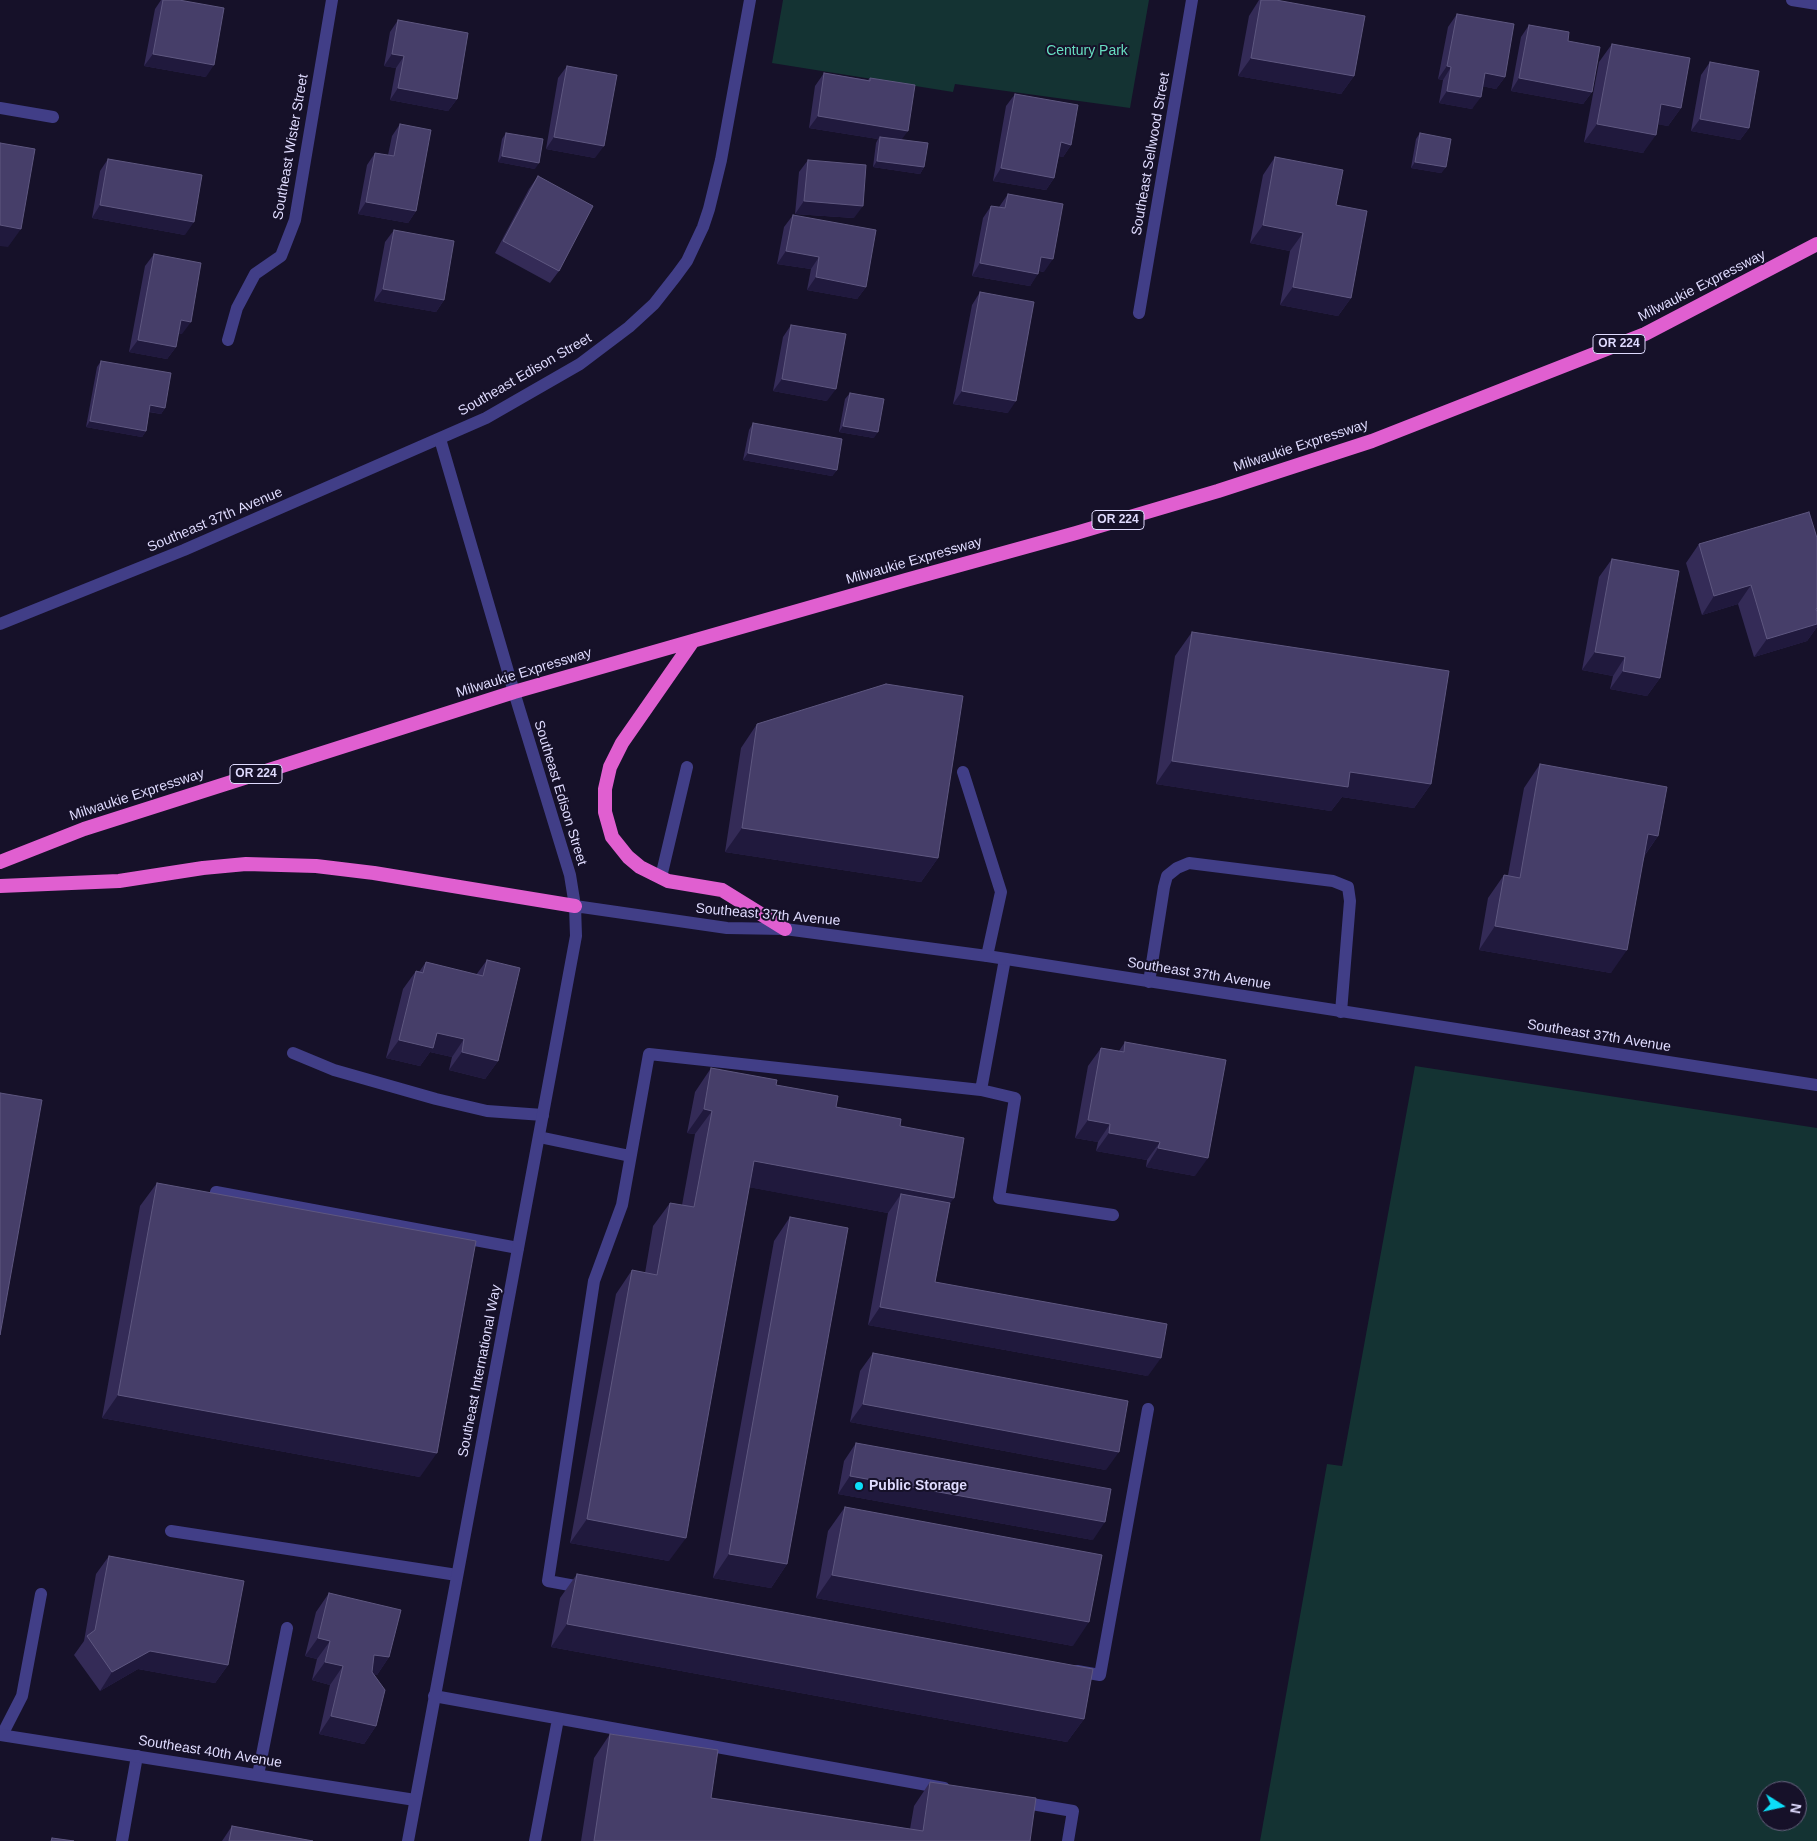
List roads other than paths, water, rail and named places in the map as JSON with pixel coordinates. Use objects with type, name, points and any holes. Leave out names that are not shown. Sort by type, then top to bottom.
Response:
[{"type":"highway","name":"Milwaukie Expressway","points":[[0,862],[84,829],[514,692],[1085,530],[1218,491],[1372,441],[1645,334],[1817,244]]},
{"type":"highway","points":[[693,641],[622,743],[610,767],[605,789],[605,812],[612,837],[628,857],[640,867],[668,881],[722,890],[785,929]]},
{"type":"highway","points":[[0,886],[119,881],[203,868],[246,864],[316,866],[374,873],[576,906]]},
{"type":"street","name":"Southeast Wister Street","points":[[228,340],[237,308],[255,274],[281,256],[295,220],[332,0]]},
{"type":"street","name":"Southeast Edison Street","points":[[576,906],[570,875],[440,439],[486,418],[601,350],[654,304],[676,276],[703,228],[709,210],[725,138],[750,0]]},
{"type":"street","name":"Southeast Sellwood Street","points":[[1139,313],[1192,0]]},
{"type":"street","points":[[1792,0],[1817,4]]},
{"type":"street","points":[[0,108],[53,117]]},
{"type":"street","name":"Southeast 37th Avenue","points":[[0,624],[184,550],[440,439]]},
{"type":"street","points":[[661,877],[687,767]]},
{"type":"street","points":[[963,772],[1001,892],[987,956]]},
{"type":"street","points":[[1149,982],[1164,887],[1167,876],[1177,868],[1189,863],[1333,881],[1348,887],[1350,901],[1341,1012]]},
{"type":"street","name":"Southeast 37th Avenue","points":[[576,906],[726,928],[785,929],[987,956],[1817,1085]]},
{"type":"street","name":"Southeast International Way","points":[[408,1841],[576,936],[576,906]]},
{"type":"street","points":[[981,1090],[1005,959]]},
{"type":"street","points":[[293,1053],[334,1070],[436,1099],[487,1111],[543,1115]]},
{"type":"street","points":[[597,1590],[548,1581],[594,1281],[622,1204],[649,1054],[981,1090],[1016,1098],[999,1198],[1113,1215]]},
{"type":"street","points":[[539,1137],[630,1156]]},
{"type":"street","points":[[216,1192],[518,1248]]},
{"type":"street","points":[[1060,1668],[1100,1675],[1148,1409]]},
{"type":"street","points":[[170,1531],[457,1575]]},
{"type":"street","points":[[1,1738],[22,1696],[41,1594]]},
{"type":"street","points":[[258,1775],[286,1628]]},
{"type":"street","points":[[434,1696],[956,1790]]},
{"type":"street","points":[[536,1841],[558,1719]]},
{"type":"street","name":"Southeast 40th Avenue","points":[[1,1738],[137,1756],[415,1800]]},
{"type":"street","points":[[122,1841],[137,1756]]},
{"type":"street","points":[[1005,1799],[1073,1811],[1068,1841]]},
{"type":"place","name":"Public Storage","points":[[859,1486]]},
{"type":"park label","name":"Century Park","points":[[1087,51]]}]
